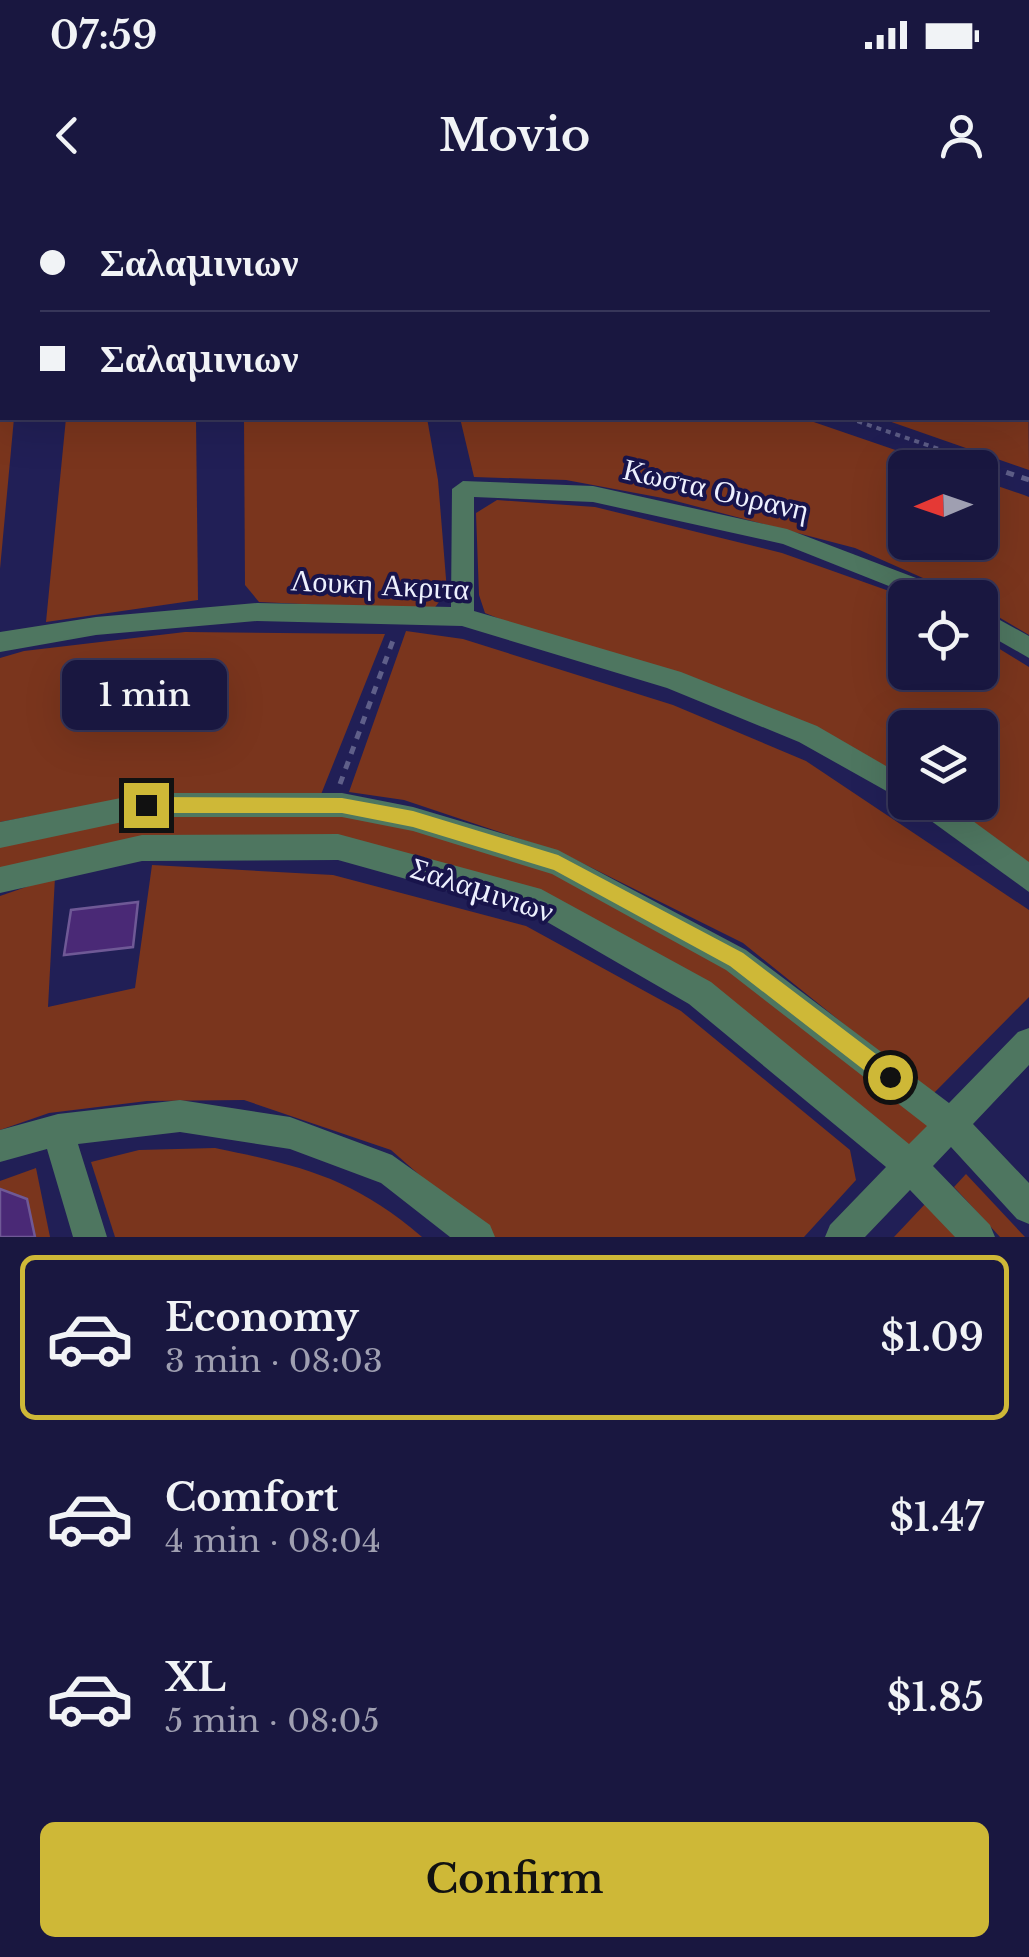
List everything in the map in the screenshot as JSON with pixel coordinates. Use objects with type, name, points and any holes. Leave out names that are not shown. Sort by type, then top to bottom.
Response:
[{"type":"street","name":"Κωστα Ουρανη","points":[[462,617],[463,489],[593,494],[787,537],[898,580]]},
{"type":"street","name":"Λουκη Ακριτα","points":[[0,642],[96,626],[226,614],[462,617],[672,679],[808,734],[888,781]]},
{"type":"street","points":[[998,629],[1029,648]]},
{"type":"street","name":"Σαλαμινιων","points":[[0,836],[146,805],[332,806],[413,819],[558,863],[736,960],[951,1124],[1029,1207]]},
{"type":"street","points":[[949,820],[1029,879]]},
{"type":"street","name":"Σαλαμινιων","points":[[0,880],[142,848],[338,847],[541,902],[700,993],[910,1166],[978,1237]]},
{"type":"street","points":[[842,1237],[1029,1043]]},
{"type":"street","points":[[0,1146],[58,1130],[180,1116],[290,1133],[392,1171],[478,1237]]},
{"type":"street","points":[[58,1130],[90,1237]]},
{"type":"path","points":[[854,420],[1029,480]]},
{"type":"path","points":[[332,806],[402,616]]},
{"type":"shaded area","points":[[0,420],[14,420],[0,569]]},
{"type":"shaded area","points":[[66,420],[196,420],[198,600],[46,622]]},
{"type":"shaded area","points":[[244,420],[427,420],[438,480],[447,591],[433,610],[259,602],[245,585]]},
{"type":"shaded area","points":[[460,420],[808,420],[895,450],[888,450],[888,560],[998,560],[998,486],[1029,497],[1029,635],[998,617],[998,580],[927,580],[855,548],[668,499],[566,480],[474,477]]},
{"type":"shaded area","points":[[886,420],[1029,420],[1029,470],[998,459],[998,450],[972,450]]},
{"type":"shaded area","points":[[497,500],[595,507],[782,553],[888,591],[888,690],[998,690],[998,648],[1029,667],[1029,864],[968,820],[998,820],[998,710],[888,710],[888,773],[485,613],[479,595],[476,513]]},
{"type":"shaded area","points":[[406,631],[463,639],[673,705],[806,761],[888,816],[888,820],[894,820],[1029,910],[1029,997],[932,1095],[743,943],[562,853],[404,800],[349,792]]},
{"type":"shaded area","points":[[185,632],[385,634],[320,797],[152,794],[0,822],[0,658],[24,651]]},
{"type":"shaded area","points":[[146,805],[342,805],[558,863],[736,960],[951,1124],[910,1166],[700,993],[541,903],[337,847],[142,848],[0,880],[0,835]]},
{"type":"shaded area","points":[[152,865],[333,875],[526,926],[681,1011],[850,1150],[856,1180],[804,1237],[490,1237],[391,1150],[244,1100],[147,1101],[49,1113],[0,1130],[0,896],[55,877],[48,1007],[135,988]]},
{"type":"shaded area","points":[[215,1148],[325,1177],[373,1201],[422,1237],[115,1237],[91,1162],[139,1150]]},
{"type":"shaded area","points":[[36,1168],[50,1237],[0,1237],[0,1181]]},
{"type":"shaded area","points":[[966,1174],[1025,1237],[1000,1237],[954,1187]]},
{"type":"shaded area","points":[[926,1203],[956,1237],[894,1237]]},
{"type":"building","points":[[138,902],[133,947],[64,955],[71,910]]},
{"type":"building","points":[[0,1189],[27,1199],[35,1237],[0,1237]]},
{"type":"route","points":[[146,805],[342,806],[413,819],[558,863],[736,960],[890,1077]]}]
